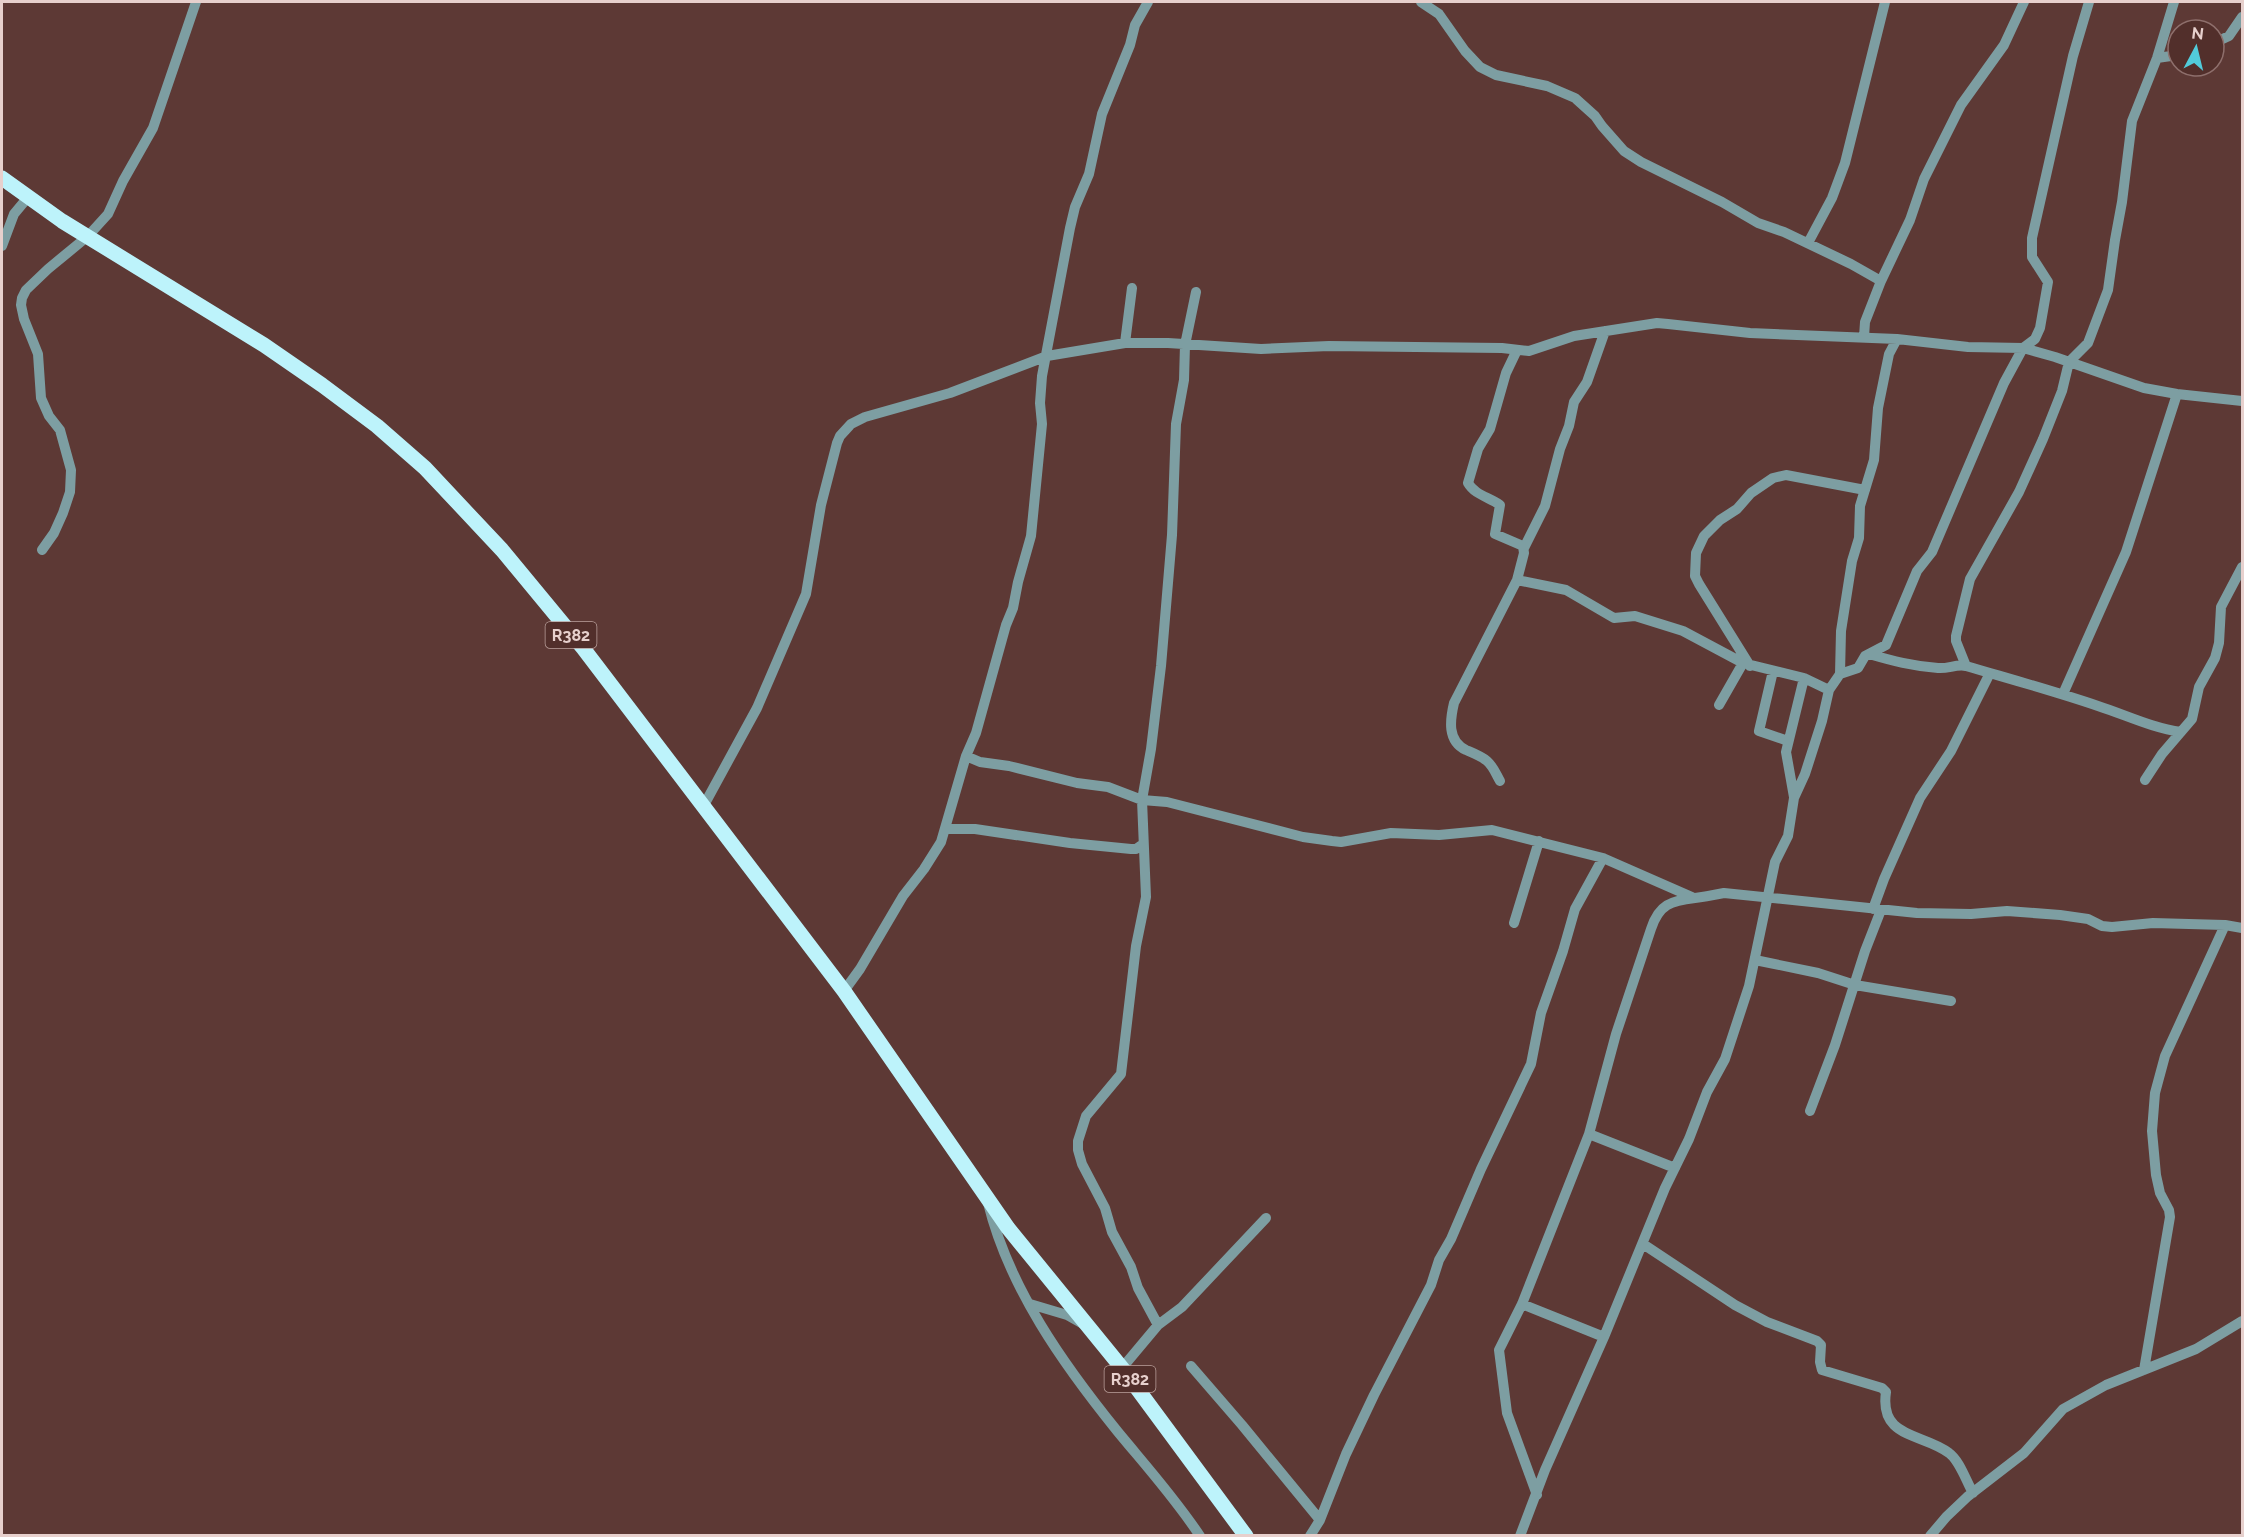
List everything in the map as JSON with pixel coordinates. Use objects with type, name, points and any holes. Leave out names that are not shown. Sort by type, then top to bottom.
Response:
[{"type":"main road","name":"R382","points":[[2,178],[62,221],[264,345],[377,426],[425,468],[502,550],[583,648],[844,991],[1008,1228],[1092,1329],[1246,1536]]},
{"type":"street","points":[[42,550],[63,513],[70,492],[71,470],[60,430],[49,416],[41,398],[38,354],[24,319],[21,302],[26,290],[48,268],[88,236],[108,214],[123,181],[153,128],[196,2]]},
{"type":"street","points":[[844,991],[860,969],[903,896],[941,842],[966,756],[976,733],[1006,625],[1013,609],[1031,536],[1042,424],[1041,386],[1075,207],[1089,174],[1106,104],[1127,53],[1135,25],[1148,2]]},
{"type":"street","points":[[1421,2],[1439,14],[1465,51],[1480,67],[1496,75],[1547,86],[1575,98],[1595,116],[1624,151],[1641,162],[1722,202],[1758,223],[1808,243],[1881,281]]},
{"type":"street","points":[[1808,243],[1832,198],[1845,163],[1885,2]]},
{"type":"street","points":[[1864,337],[1866,322],[1881,281],[1910,220],[1924,179],[1954,118],[2004,45],[2024,2]]},
{"type":"street","points":[[1520,1536],[1545,1470],[1604,1337],[1707,1092],[1725,1059],[1749,986],[1775,862],[1788,836],[1794,798],[1805,774],[1822,721],[1828,690],[1840,674],[1857,668],[1869,654],[1886,645],[1917,571],[1932,552],[2004,382],[2023,348],[2035,339],[2040,328],[2048,282],[2032,257],[2032,238],[2069,73],[2089,2]]},
{"type":"street","points":[[1966,666],[1956,636],[1970,579],[2019,492],[2062,391],[2069,362],[2088,343],[2108,290],[2132,121],[2157,58],[2174,2]]},
{"type":"street","points":[[2226,37],[2242,17]]},
{"type":"street","points":[[2157,58],[2166,57]]},
{"type":"street","points":[[2,246],[14,214],[29,196]]},
{"type":"street","points":[[1125,342],[1132,288]]},
{"type":"street","points":[[1158,1325],[1112,1232],[1107,1211],[1082,1164],[1078,1150],[1078,1135],[1086,1116],[1118,1080],[1121,1071],[1136,946],[1146,897],[1142,800],[1161,666],[1172,535],[1175,442],[1184,381],[1185,345],[1196,292]]},
{"type":"street","points":[[703,807],[757,708],[806,594],[821,505],[840,436],[856,420],[951,393],[1008,369],[1047,356],[1125,342],[1261,349],[1329,346],[1502,348],[1530,351],[1574,336],[1668,324],[1750,333],[1864,337],[1968,347],[2023,348],[2144,388],[2242,401]]},
{"type":"street","points":[[1500,782],[1487,761],[1463,749],[1457,743],[1451,732],[1451,715],[1454,703],[1517,580],[1524,548],[1545,506],[1574,402],[1587,382],[1605,331]]},
{"type":"street","points":[[1840,674],[1841,631],[1852,561],[1859,538],[1860,506],[1874,460],[1876,415],[1889,354],[1896,339]]},
{"type":"street","points":[[1517,351],[1506,373],[1490,429],[1478,449],[1468,483],[1479,494],[1500,505],[1495,534],[1524,548]]},
{"type":"street","points":[[2063,694],[2126,552],[2177,394]]},
{"type":"street","points":[[1747,665],[1695,576],[1696,553],[1704,536],[1720,520],[1737,509],[1751,493],[1779,475],[1865,490]]},
{"type":"street","points":[[2145,780],[2162,754],[2192,719],[2199,687],[2215,658],[2219,643],[2221,607],[2242,567]]},
{"type":"street","points":[[1517,580],[1566,590],[1614,618],[1635,616],[1683,631],[1747,665],[1804,678],[1828,690]]},
{"type":"street","points":[[1869,654],[1898,663],[1940,668],[1966,666],[2063,694],[2131,719],[2181,732]]},
{"type":"street","points":[[1719,705],[1747,665]]},
{"type":"street","points":[[1773,671],[1759,731],[1788,741]]},
{"type":"street","points":[[1810,1111],[1855,985],[1884,879],[1920,798],[1952,751],[1990,673]]},
{"type":"street","points":[[1794,798],[1786,756],[1804,678]]},
{"type":"street","points":[[966,756],[980,762],[1009,766],[1077,783],[1108,787],[1142,800],[1167,802],[1303,837],[1341,842],[1391,833],[1439,835],[1492,830],[1603,858],[1695,898]]},
{"type":"street","points":[[946,829],[975,829],[1070,843],[1131,849],[1136,849],[1143,844]]},
{"type":"street","points":[[1514,923],[1539,841]]},
{"type":"street","points":[[1310,1536],[1320,1520],[1346,1454],[1374,1395],[1431,1285],[1439,1260],[1451,1239],[1480,1169],[1531,1064],[1541,1013],[1575,909],[1603,858]]},
{"type":"street","points":[[1537,1495],[1507,1413],[1498,1357],[1501,1345],[1522,1304],[1589,1134],[1616,1034],[1658,912],[1668,904],[1681,899],[1724,893],[1768,896],[1877,910],[1971,914],[2022,911],[2080,917],[2102,926],[2112,927],[2153,923],[2225,925],[2242,928]]},
{"type":"street","points":[[2144,1370],[2170,1217],[2160,1193],[2156,1175],[2152,1131],[2155,1093],[2165,1056],[2225,925]]},
{"type":"street","points":[[1755,960],[1818,973],[1855,985],[1951,1001]]},
{"type":"street","points":[[1589,1134],[1675,1168]]},
{"type":"street","points":[[986,1197],[1004,1257],[1045,1333],[1098,1407],[1180,1505],[1200,1536]]},
{"type":"street","points":[[1122,1368],[1158,1325],[1182,1306],[1266,1218]]},
{"type":"street","points":[[1643,1244],[1735,1305],[1767,1322],[1817,1341],[1821,1345],[1822,1370],[1882,1388],[1886,1392],[1885,1411],[1891,1422],[1914,1437],[1952,1455],[1972,1493]]},
{"type":"street","points":[[1030,1304],[1067,1315],[1092,1329]]},
{"type":"street","points":[[1522,1304],[1604,1337]]},
{"type":"street","points":[[1930,1536],[1947,1516],[1972,1493],[2024,1453],[2062,1409],[2106,1384],[2196,1349],[2242,1322]]},
{"type":"street","points":[[1191,1366],[1320,1520]]}]
